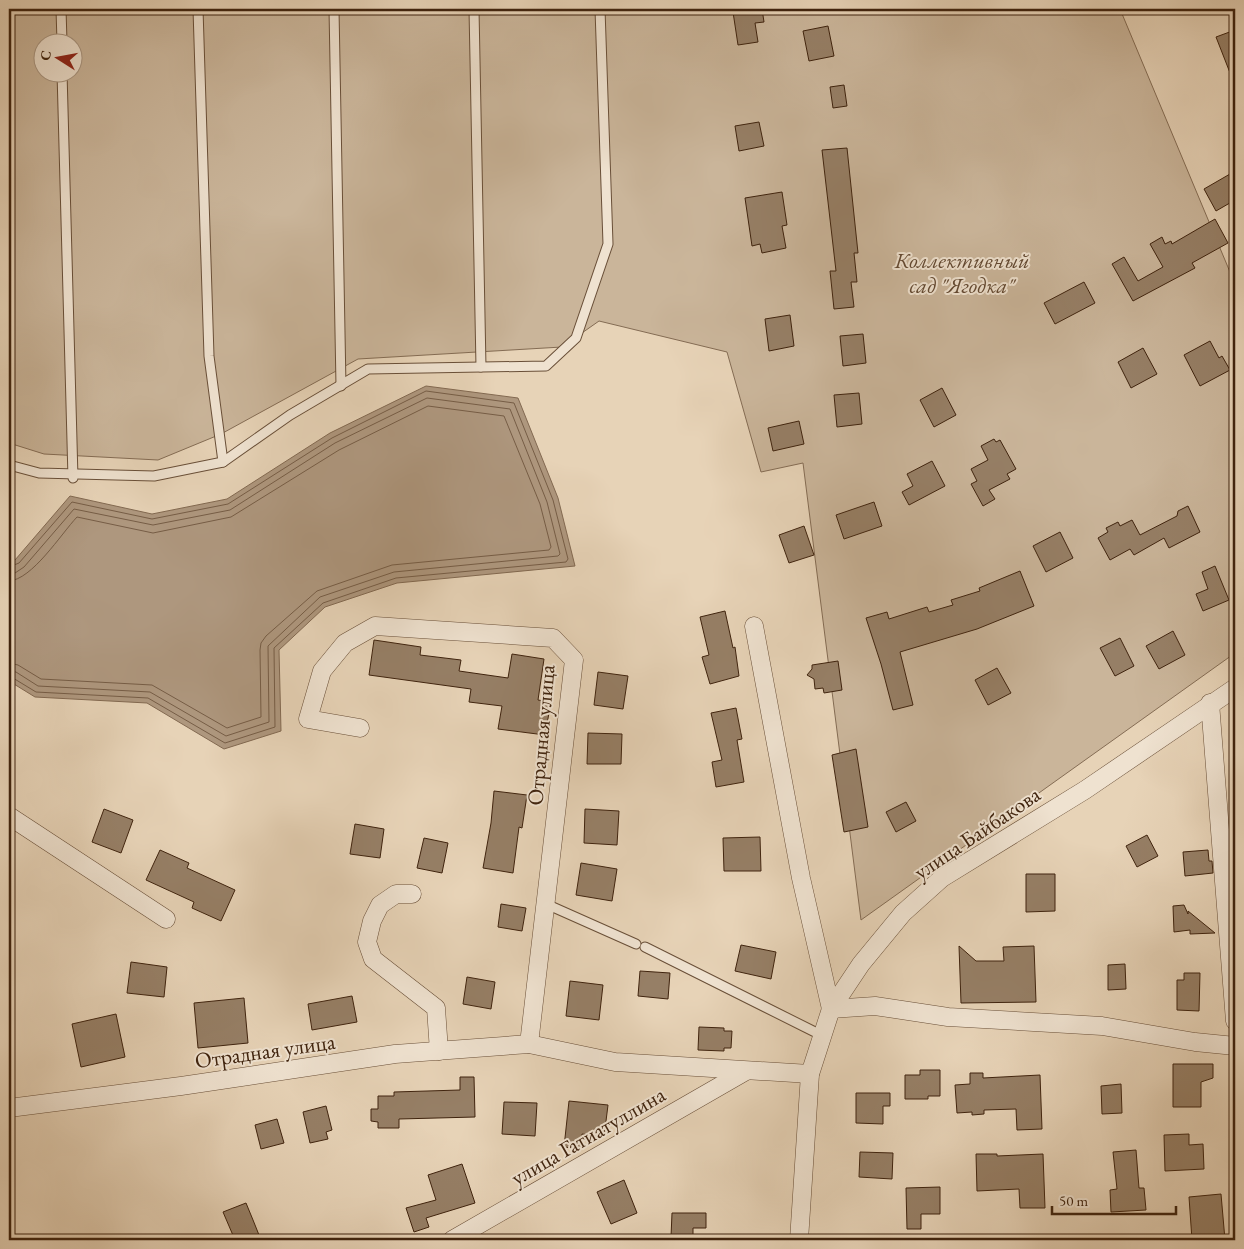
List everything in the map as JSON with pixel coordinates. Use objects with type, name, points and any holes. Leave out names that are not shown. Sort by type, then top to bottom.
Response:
[{"type":"street","name":"Отрадная улица","points":[[360,728],[308,719],[322,671],[345,643],[375,626],[553,638],[574,660],[529,1044]]},
{"type":"street","points":[[754,626],[801,878],[831,1009],[875,1006],[948,1017],[1102,1026],[1195,1042],[1235,1046]]},
{"type":"street","name":"улица Байбакова","points":[[799,1240],[810,1074],[831,1009],[862,964],[903,913],[942,878],[1085,790],[1235,688]]},
{"type":"street","points":[[1210,704],[1235,1021]]},
{"type":"street","points":[[9,816],[166,919]]},
{"type":"street","points":[[412,894],[396,894],[380,905],[372,920],[367,942],[373,959],[436,1008],[439,1051]]},
{"type":"street","name":"Отрадная улица","points":[[9,1108],[181,1086],[395,1054],[529,1044],[614,1062],[810,1074]]},
{"type":"street","name":"улица Гатиатуллина","points":[[452,1240],[746,1071]]},
{"type":"lane","points":[[61,9],[62,32]]},
{"type":"lane","points":[[198,9],[209,356],[223,462]]},
{"type":"lane","points":[[334,9],[342,386]]},
{"type":"lane","points":[[474,9],[480,367]]},
{"type":"lane","points":[[9,465],[39,473],[73,476],[154,476],[223,462],[290,415],[368,369],[546,366],[576,338],[608,244],[600,9]]},
{"type":"lane","points":[[62,82],[73,476]]},
{"type":"lane","points":[[546,904],[640,946],[823,1036]]},
{"type":"green space","name":"Коллективный сад \"Ягодка\"","points":[[9,9],[1120,9],[1235,284],[1235,653],[861,920],[803,463],[761,472],[727,352],[599,321],[562,347],[358,359],[221,434],[158,460],[44,454],[9,443]]},
{"type":"water","points":[[426,386],[518,398],[558,498],[575,566],[397,583],[325,607],[279,650],[281,731],[224,749],[147,703],[35,697],[9,681],[9,563],[15,560],[70,496],[152,514],[227,499],[330,433]]},
{"type":"building","points":[[762,9],[764,22],[755,23],[758,42],[738,45],[733,12]]},
{"type":"building","points":[[828,26],[834,56],[809,61],[803,31]]},
{"type":"building","points":[[1235,30],[1235,83],[1234,83],[1216,37]]},
{"type":"building","points":[[844,85],[847,106],[833,108],[830,87]]},
{"type":"building","points":[[759,122],[764,146],[739,151],[735,126]]},
{"type":"building","points":[[847,148],[858,253],[854,253],[857,282],[851,282],[854,307],[834,309],[830,271],[836,271],[822,150]]},
{"type":"building","points":[[1230,174],[1235,184],[1235,200],[1216,211],[1204,189]]},
{"type":"building","points":[[782,192],[787,225],[782,226],[786,248],[762,253],[760,244],[752,246],[745,198]]},
{"type":"building","points":[[1215,219],[1228,243],[1192,263],[1195,268],[1133,301],[1112,264],[1124,257],[1138,281],[1163,267],[1150,244],[1162,237],[1165,244],[1171,241],[1172,244]]},
{"type":"building","points":[[1084,282],[1095,303],[1055,324],[1044,303]]},
{"type":"building","points":[[790,315],[794,346],[769,351],[765,319]]},
{"type":"building","points":[[863,334],[866,363],[843,366],[840,336]]},
{"type":"building","points":[[1210,341],[1219,358],[1222,356],[1230,370],[1200,386],[1184,355]]},
{"type":"building","points":[[1143,348],[1157,374],[1131,388],[1118,362]]},
{"type":"building","points":[[942,388],[956,415],[934,427],[920,400]]},
{"type":"building","points":[[859,393],[862,424],[837,427],[834,395]]},
{"type":"building","points":[[799,421],[804,444],[773,451],[768,428]]},
{"type":"building","points":[[994,439],[996,442],[1000,440],[1016,469],[1007,474],[1010,479],[989,490],[995,499],[983,506],[971,484],[977,481],[971,469],[988,460],[981,446]]},
{"type":"building","points":[[932,461],[945,486],[909,505],[902,492],[913,486],[907,474]]},
{"type":"building","points":[[874,502],[882,526],[844,539],[836,515]]},
{"type":"building","points":[[1188,506],[1200,532],[1169,548],[1164,538],[1134,555],[1130,549],[1110,560],[1098,538],[1108,532],[1106,528],[1118,522],[1120,526],[1132,520],[1140,535],[1177,516],[1178,511]]},
{"type":"building","points":[[804,526],[814,555],[789,563],[779,535]]},
{"type":"building","points":[[1060,532],[1073,558],[1046,572],[1033,546]]},
{"type":"building","points":[[1215,566],[1229,600],[1203,611],[1196,594],[1208,589],[1202,572]]},
{"type":"building","points":[[1020,571],[1034,606],[977,629],[900,652],[913,705],[893,710],[866,618],[887,612],[889,619],[927,607],[929,612],[953,605],[951,600],[980,591],[979,588]]},
{"type":"building","points":[[725,611],[733,648],[735,647],[739,676],[710,684],[702,657],[709,655],[700,617]]},
{"type":"building","points":[[1173,631],[1185,655],[1159,669],[1146,646]]},
{"type":"building","points":[[1120,638],[1134,666],[1115,676],[1100,648]]},
{"type":"building","points":[[374,640],[421,647],[420,655],[461,660],[459,671],[508,678],[512,654],[544,659],[538,700],[551,702],[545,735],[498,729],[502,706],[469,702],[471,689],[369,675]]},
{"type":"building","points":[[838,661],[842,690],[824,693],[823,688],[815,689],[814,679],[807,675],[812,669],[812,665]]},
{"type":"building","points":[[997,668],[1011,693],[988,705],[975,680]]},
{"type":"building","points":[[598,672],[628,676],[623,709],[594,705]]},
{"type":"building","points":[[736,708],[742,739],[737,740],[744,782],[716,787],[712,762],[722,760],[711,713]]},
{"type":"building","points":[[588,733],[622,734],[621,764],[587,764]]},
{"type":"building","points":[[856,749],[868,827],[844,832],[832,755]]},
{"type":"building","points":[[494,791],[527,795],[522,828],[519,827],[513,873],[483,868],[491,823]]},
{"type":"building","points":[[906,802],[916,821],[896,832],[886,812]]},
{"type":"building","points":[[104,809],[133,820],[121,853],[92,842]]},
{"type":"building","points":[[585,809],[619,811],[617,845],[584,843]]},
{"type":"building","points":[[355,824],[384,829],[380,858],[350,854]]},
{"type":"building","points":[[1147,835],[1158,856],[1137,867],[1126,846]]},
{"type":"building","points":[[760,837],[761,871],[724,871],[723,838]]},
{"type":"building","points":[[424,838],[448,843],[442,873],[417,868]]},
{"type":"building","points":[[160,850],[189,863],[187,868],[235,890],[221,921],[192,908],[194,902],[146,880]]},
{"type":"building","points":[[1208,850],[1209,861],[1212,861],[1213,873],[1185,876],[1183,852]]},
{"type":"building","points":[[581,863],[617,869],[612,901],[576,895]]},
{"type":"building","points":[[1026,874],[1055,874],[1055,911],[1026,912]]},
{"type":"building","points":[[501,904],[526,908],[522,931],[498,927]]},
{"type":"building","points":[[1184,905],[1188,914],[1188,911],[1215,933],[1190,934],[1190,930],[1174,932],[1173,906]]},
{"type":"building","points":[[741,945],[776,952],[771,979],[735,971]]},
{"type":"building","points":[[959,946],[976,961],[1004,961],[1003,947],[1034,946],[1036,1002],[961,1003]]},
{"type":"building","points":[[131,962],[167,967],[164,997],[127,993]]},
{"type":"building","points":[[1125,964],[1126,989],[1108,990],[1108,965]]},
{"type":"building","points":[[640,971],[670,973],[668,999],[638,996]]},
{"type":"building","points":[[1184,973],[1200,973],[1199,1011],[1177,1010],[1177,980],[1184,980]]},
{"type":"building","points":[[467,977],[495,982],[491,1009],[463,1004]]},
{"type":"building","points":[[570,981],[603,985],[599,1020],[566,1016]]},
{"type":"building","points":[[352,996],[357,1022],[312,1030],[308,1004]]},
{"type":"building","points":[[244,998],[248,1043],[198,1048],[194,1003]]},
{"type":"building","points":[[116,1014],[125,1057],[81,1067],[72,1024]]},
{"type":"building","points":[[699,1027],[724,1028],[724,1031],[732,1031],[731,1048],[724,1048],[724,1051],[698,1050]]},
{"type":"building","points":[[1173,1064],[1213,1064],[1213,1078],[1201,1082],[1201,1107],[1173,1107]]},
{"type":"building","points":[[920,1070],[940,1070],[940,1096],[928,1096],[928,1099],[905,1099],[905,1075],[920,1075]]},
{"type":"building","points":[[970,1073],[983,1073],[983,1078],[1040,1075],[1042,1129],[1017,1130],[1016,1109],[984,1110],[984,1114],[972,1115],[972,1112],[957,1113],[955,1085],[970,1084]]},
{"type":"building","points":[[460,1077],[474,1077],[475,1117],[399,1119],[399,1128],[378,1128],[378,1122],[371,1121],[371,1109],[378,1109],[378,1096],[394,1096],[394,1092],[460,1090]]},
{"type":"building","points":[[1121,1084],[1122,1113],[1102,1114],[1101,1086]]},
{"type":"building","points":[[856,1093],[890,1093],[890,1106],[883,1106],[883,1124],[856,1123]]},
{"type":"building","points":[[569,1101],[608,1105],[604,1137],[582,1134],[580,1149],[564,1147]]},
{"type":"building","points":[[504,1102],[537,1103],[535,1136],[502,1134]]},
{"type":"building","points":[[326,1106],[332,1130],[326,1132],[328,1139],[310,1143],[303,1112]]},
{"type":"building","points":[[277,1119],[284,1143],[261,1149],[255,1125]]},
{"type":"building","points":[[1189,1134],[1189,1145],[1203,1144],[1204,1169],[1165,1171],[1164,1135]]},
{"type":"building","points":[[1136,1150],[1139,1188],[1144,1188],[1146,1210],[1111,1212],[1110,1190],[1117,1189],[1113,1152]]},
{"type":"building","points":[[860,1152],[893,1153],[892,1179],[859,1177]]},
{"type":"building","points":[[976,1154],[997,1154],[997,1156],[1043,1154],[1045,1208],[1020,1208],[1019,1189],[977,1191]]},
{"type":"building","points":[[462,1164],[475,1203],[426,1218],[429,1227],[414,1232],[406,1208],[436,1200],[428,1175]]},
{"type":"building","points":[[624,1180],[637,1213],[611,1224],[597,1192]]},
{"type":"building","points":[[940,1187],[940,1214],[921,1214],[921,1229],[907,1229],[906,1188]]},
{"type":"building","points":[[1221,1194],[1225,1240],[1192,1240],[1189,1197]]},
{"type":"building","points":[[246,1203],[261,1240],[235,1240],[223,1212]]},
{"type":"building","points":[[672,1213],[706,1213],[706,1228],[693,1228],[693,1237],[671,1237]]}]
